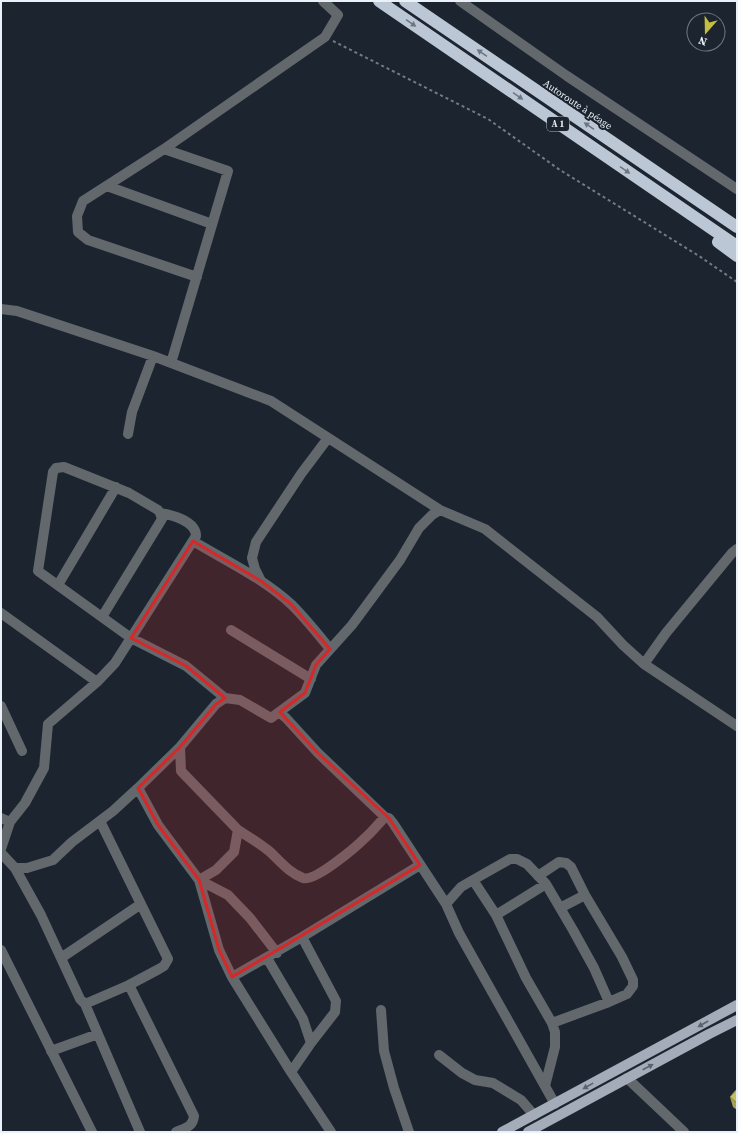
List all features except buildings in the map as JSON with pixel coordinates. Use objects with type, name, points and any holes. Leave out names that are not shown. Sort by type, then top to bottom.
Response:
[{"type":"highway","name":"A 1","points":[[379,1],[737,246]]},
{"type":"highway","name":"Autoroute à péage","points":[[405,1],[664,178],[737,226]]},
{"type":"highway","points":[[659,193],[712,238],[737,256]]},
{"type":"main road","points":[[502,1132],[737,1005]]},
{"type":"main road","points":[[528,1132],[545,1128],[627,1078],[737,1020]]},
{"type":"street","points":[[197,277],[88,240],[78,232],[77,216],[83,201],[164,149],[325,37],[338,15],[323,1]]},
{"type":"street","points":[[460,1],[567,76],[737,189]]},
{"type":"street","points":[[164,149],[228,171],[171,363]]},
{"type":"street","points":[[107,186],[212,224]]},
{"type":"street","points":[[1,309],[17,311],[153,356],[271,401],[440,510],[485,529],[597,617],[623,645],[644,664],[736,723]]},
{"type":"street","points":[[128,434],[132,412],[153,356]]},
{"type":"street","points":[[261,581],[255,569],[252,558],[256,542],[301,474],[328,438]]},
{"type":"street","points":[[102,617],[162,519],[158,510],[129,493],[64,467],[56,468],[53,472],[38,571],[131,638],[186,666],[225,698],[240,700],[271,718],[305,693],[316,665],[352,624],[400,560],[419,528],[432,515],[440,510]]},
{"type":"street","points":[[58,585],[116,487]]},
{"type":"street","points":[[1,849],[6,820],[24,803],[44,768],[48,724],[97,682],[115,663],[196,536],[196,531],[192,526],[179,518],[160,513]]},
{"type":"street","points":[[193,541],[261,581],[291,604],[311,625],[330,649]]},
{"type":"street","points":[[644,664],[666,633],[732,553],[737,549]]},
{"type":"street","points":[[1,613],[97,682]]},
{"type":"street","points":[[231,630],[311,679]]},
{"type":"street","points":[[15,868],[27,868],[53,860],[72,842],[113,811],[138,788],[180,747],[216,704],[225,698]]},
{"type":"street","points":[[1,706],[22,751]]},
{"type":"street","points":[[279,712],[318,753],[393,823],[446,904],[458,933],[555,1104]]},
{"type":"street","points":[[180,747],[181,771],[238,830],[263,847],[292,872],[303,878],[310,878],[344,857],[367,837],[385,817]]},
{"type":"street","points":[[138,788],[158,825],[199,880],[219,950],[232,977],[291,1072],[331,1132]]},
{"type":"street","points":[[85,1004],[129,985],[159,969],[164,966],[168,959],[100,821]]},
{"type":"street","points":[[199,880],[216,870],[234,852],[238,830]]},
{"type":"street","points":[[1,853],[15,868],[41,915],[80,999],[85,1004],[140,1132]]},
{"type":"street","points":[[446,904],[462,887],[510,859],[517,859],[527,864],[546,884],[594,968],[609,1002]]},
{"type":"street","points":[[538,876],[559,862],[566,863],[571,867],[585,895],[622,957],[633,980],[633,986],[627,994],[552,1023]]},
{"type":"street","points":[[232,977],[277,953],[420,865]]},
{"type":"street","points":[[199,880],[228,895],[250,918],[277,953]]},
{"type":"street","points":[[473,880],[496,915],[526,978],[552,1023],[555,1032],[555,1047],[545,1086]]},
{"type":"street","points":[[496,915],[546,884]]},
{"type":"street","points":[[560,908],[585,895]]},
{"type":"street","points":[[61,958],[141,904]]},
{"type":"street","points":[[291,1072],[335,1012],[336,1001],[302,938]]},
{"type":"street","points":[[1,950],[92,1132]]},
{"type":"street","points":[[267,958],[303,1019],[311,1043]]},
{"type":"street","points":[[129,985],[194,1116],[194,1121],[190,1126],[176,1132]]},
{"type":"street","points":[[381,1010],[384,1051],[394,1088],[409,1132]]},
{"type":"street","points":[[51,1051],[98,1034]]},
{"type":"street","points":[[439,1054],[462,1074],[475,1080],[493,1083],[521,1100],[534,1115]]},
{"type":"street","points":[[627,1078],[684,1132]]},
{"type":"path","points":[[325,37],[488,119],[560,170],[699,256],[737,282]]},
{"type":"highlighted area","points":[[193,541],[261,581],[291,604],[330,649],[316,665],[305,693],[280,712],[318,753],[389,818],[420,865],[232,977],[219,950],[199,880],[158,825],[138,788],[180,747],[216,704],[225,698],[186,666],[131,638]]}]
